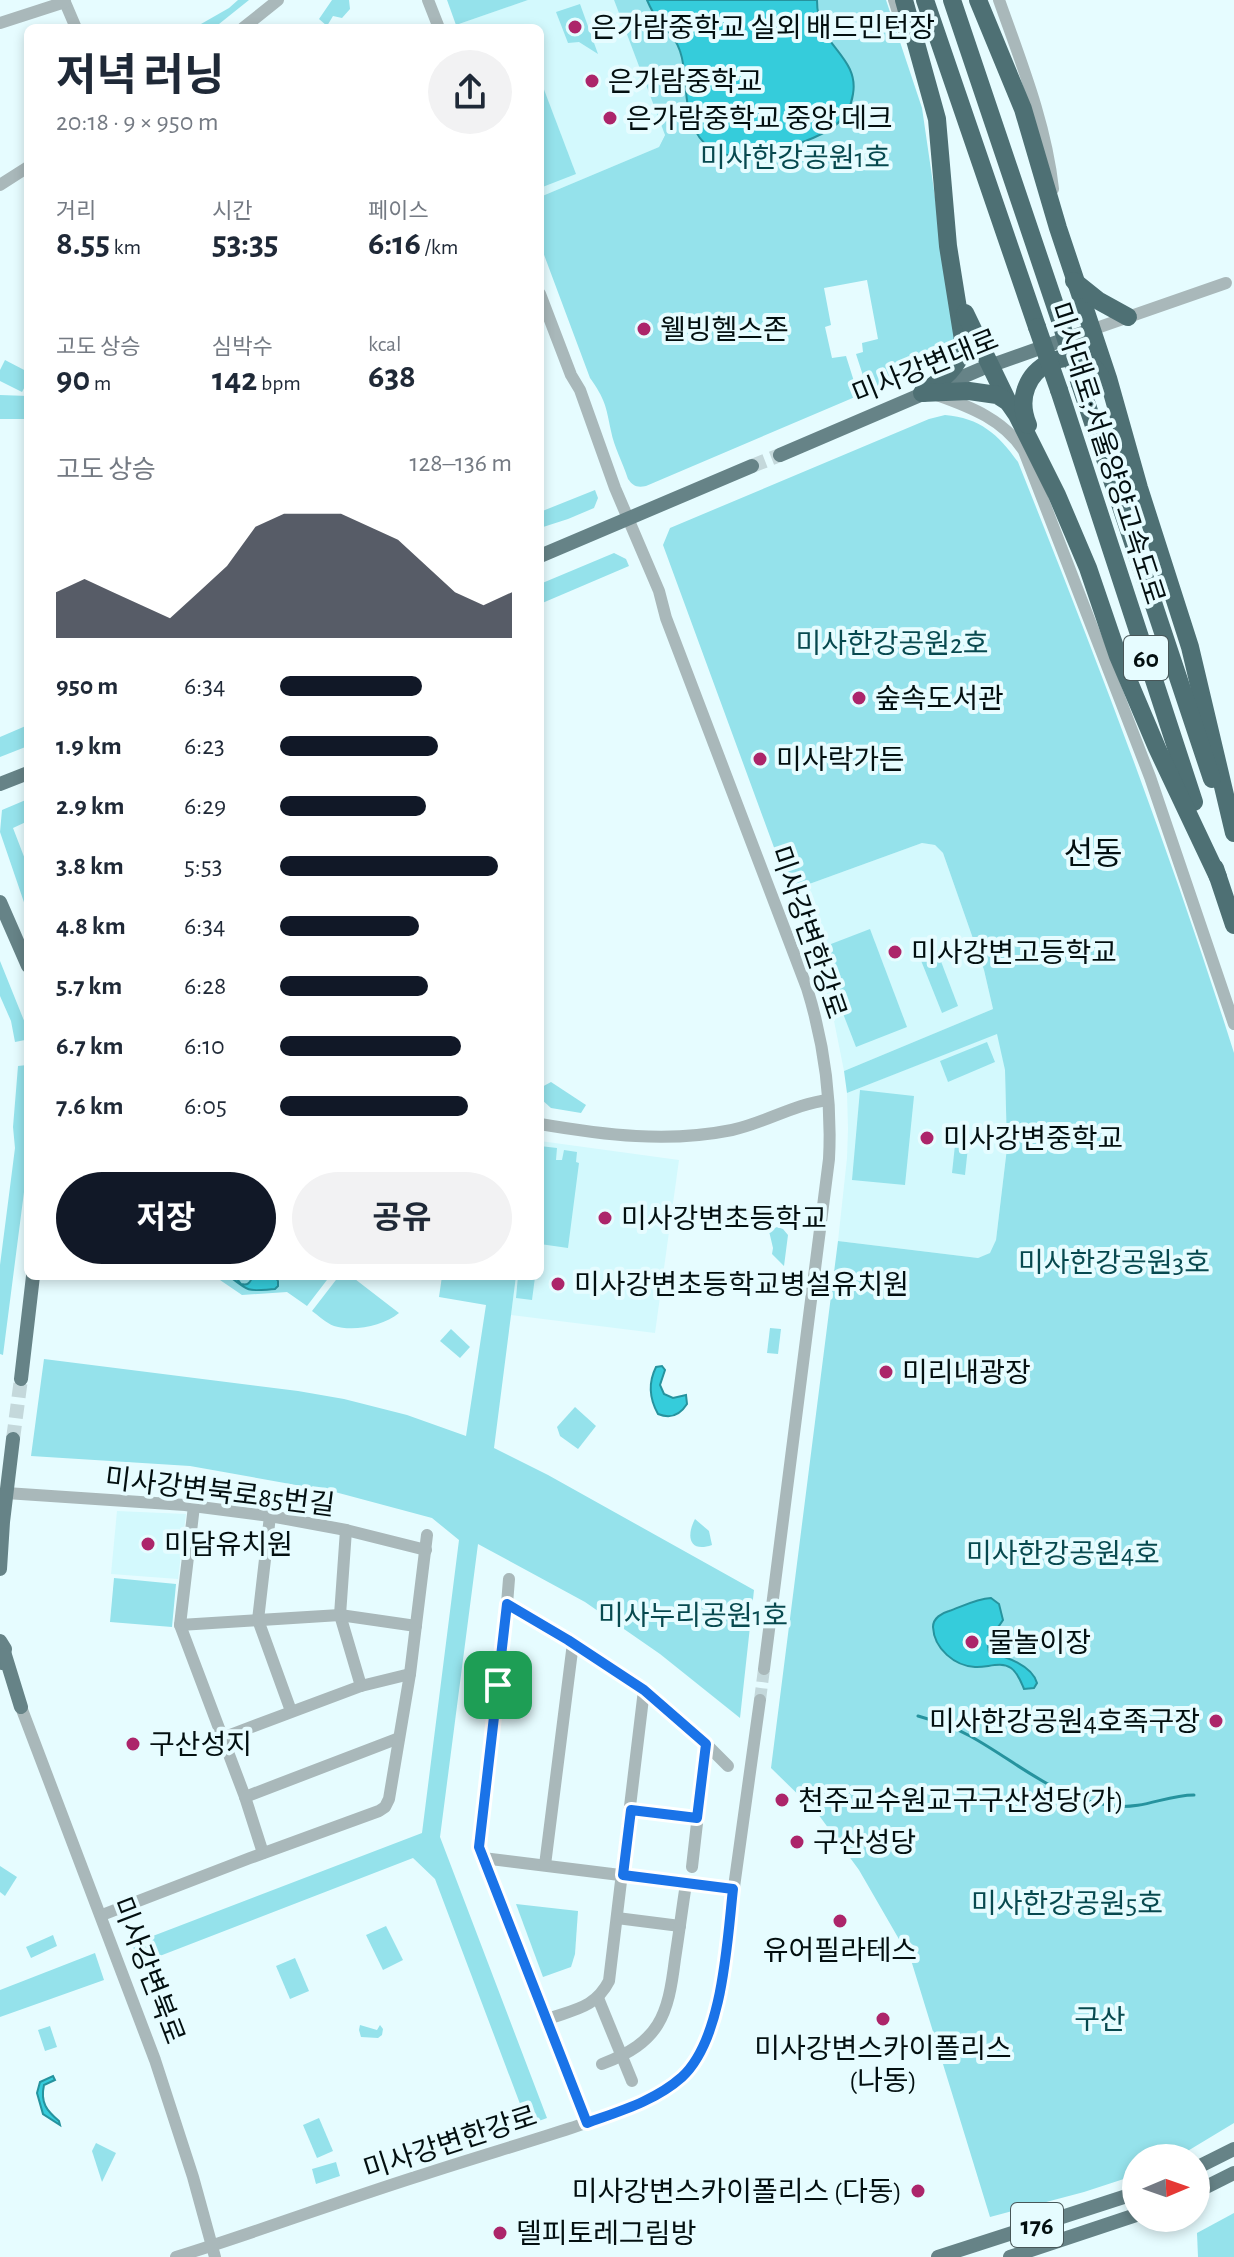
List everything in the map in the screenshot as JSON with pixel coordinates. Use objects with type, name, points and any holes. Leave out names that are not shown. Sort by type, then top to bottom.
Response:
[{"type":"highway","points":[[904,0],[937,119],[948,246],[963,332],[963,351],[946,377],[926,393]]},
{"type":"highway","name":"미사대로;서울양양고속도로","points":[[925,0],[1059,390],[1234,925]]},
{"type":"highway","name":"미사대로;서울양양고속도로","points":[[952,0],[1234,846]]},
{"type":"highway","points":[[978,0],[1023,109],[1190,647],[1234,833]]},
{"type":"highway","points":[[1074,281],[1099,301],[1128,317]]},
{"type":"highway","points":[[955,288],[1008,402],[1057,495]]},
{"type":"highway","points":[[1125,436],[1099,372],[1090,364],[1061,359],[1046,363],[1034,373],[1025,390],[1024,416],[1088,568],[1118,656],[1218,877]]},
{"type":"highway","points":[[926,393],[969,391],[997,395],[1008,402]]},
{"type":"main road","name":"미사강변대로","points":[[780,455],[991,366],[1091,330]]},
{"type":"main road","points":[[544,554],[752,466]]},
{"type":"main road","points":[[0,784],[24,775]]},
{"type":"main road","points":[[0,902],[24,957]]},
{"type":"main road","points":[[21,1379],[33,1280]]},
{"type":"main road","points":[[0,1566],[1,1528],[13,1439]]},
{"type":"main road","points":[[2,1654],[21,1707]]},
{"type":"main road","points":[[0,1681],[21,1707]]},
{"type":"main road","points":[[1210,2161],[1234,2149]]},
{"type":"main road","points":[[1210,2185],[1234,2173]]},
{"type":"main road","name":"176","points":[[938,2257],[1122,2198]]},
{"type":"main road","name":"176","points":[[1010,2257],[1122,2220]]},
{"type":"street","points":[[248,24],[278,0]]},
{"type":"street","points":[[428,0],[437,24]]},
{"type":"street","points":[[894,0],[926,104],[940,218],[948,246]]},
{"type":"street","points":[[999,0],[1041,124],[1052,173],[1058,228]]},
{"type":"street","points":[[0,23],[64,1],[74,24]]},
{"type":"street","points":[[0,185],[24,170]]},
{"type":"street","points":[[1091,330],[1226,283]]},
{"type":"street","name":"미사강변한강로","points":[[544,304],[659,591],[666,618],[807,988],[821,1039],[830,1142],[764,1669]]},
{"type":"street","points":[[926,393],[954,401],[1000,424],[1024,451],[1150,777],[1234,1024]]},
{"type":"street","points":[[544,1125],[637,1137],[688,1136],[745,1127],[792,1108],[828,1100]]},
{"type":"street","name":"미사강변북로85번길","points":[[6,1493],[194,1506],[270,1516],[346,1530],[426,1550]]},
{"type":"street","points":[[194,1506],[180,1625],[263,1853]]},
{"type":"street","points":[[270,1516],[258,1620],[291,1711]]},
{"type":"street","points":[[346,1530],[340,1615],[361,1686]]},
{"type":"street","points":[[102,1915],[385,1807],[389,1799],[410,1674],[427,1535]]},
{"type":"street","points":[[509,1579],[479,1847],[587,2123]]},
{"type":"street","points":[[507,1604],[644,1690],[728,1766]]},
{"type":"street","points":[[180,1625],[340,1615],[416,1626]]},
{"type":"street","points":[[545,1865],[573,1643]]},
{"type":"street","points":[[222,1738],[361,1686],[410,1674]]},
{"type":"street","points":[[548,2019],[594,2002],[609,1981],[644,1690]]},
{"type":"street","name":"미사강변한강로","points":[[176,2257],[214,2251],[419,2176],[587,2123],[636,2105],[663,2091],[684,2075],[699,2054],[718,2002],[760,1700]]},
{"type":"street","name":"미사강변북로","points":[[21,1707],[161,2077],[214,2251]]},
{"type":"street","points":[[245,1797],[399,1738]]},
{"type":"street","points":[[692,1867],[706,1744]]},
{"type":"street","points":[[631,1810],[697,1818]]},
{"type":"street","points":[[483,1858],[733,1889]]},
{"type":"street","points":[[602,2064],[622,2056],[642,2042],[666,2011],[686,1884]]},
{"type":"street","points":[[617,1918],[680,1926]]},
{"type":"street","points":[[598,1998],[632,2081]]},
{"type":"shaded area","name":"은가람중학교","points":[[528,0],[614,0],[665,134],[659,147],[544,195],[544,24],[459,24]]},
{"type":"shaded area","points":[[647,0],[817,0],[823,30],[852,75],[853,94],[847,112],[836,125],[820,135],[773,152],[741,156],[726,155],[712,149],[700,139],[692,123],[678,46]]},
{"type":"shaded area","name":"미사강변고등학교","points":[[922,843],[935,845],[943,853],[984,970],[993,1009],[844,1071],[831,1006],[790,891]]},
{"type":"shaded area","name":"미사강변중학교","points":[[998,1033],[1005,1070],[1007,1147],[996,1240],[991,1253],[978,1258],[838,1241],[847,1158],[847,1093]]},
{"type":"shaded area","name":"미사강변초등학교","points":[[544,1142],[679,1160],[655,1333],[511,1315],[515,1280],[544,1280]]},
{"type":"shaded area","points":[[235,1280],[241,1284],[251,1280],[278,1281],[275,1289],[250,1290]]},
{"type":"shaded area","points":[[662,1366],[665,1370],[660,1385],[664,1394],[673,1398],[686,1395],[687,1404],[671,1416],[658,1414],[651,1396],[653,1373],[656,1367]]},
{"type":"shaded area","name":"미담유치원","points":[[117,1511],[186,1514],[178,1579],[111,1574]]},
{"type":"shaded area","points":[[991,1598],[999,1604],[1003,1620],[990,1638],[989,1652],[1010,1659],[1030,1671],[1037,1683],[1034,1688],[1024,1689],[1016,1672],[1007,1666],[975,1667],[953,1660],[937,1642],[933,1627],[938,1616]]},
{"type":"shaded area","points":[[53,2076],[55,2080],[44,2085],[43,2097],[60,2125],[43,2114],[37,2093],[40,2082]]},
{"type":"green space","points":[[238,0],[249,0],[219,24],[201,24]]},
{"type":"green space","points":[[332,0],[349,0],[350,9],[342,18],[333,16],[328,24],[319,19]]},
{"type":"green space","points":[[447,0],[528,0],[459,24],[456,24]]},
{"type":"green space","name":"미사한강공원1호","points":[[614,0],[886,0],[922,108],[956,341],[945,360],[873,389],[867,388],[856,354],[863,352],[862,343],[878,339],[867,280],[824,288],[831,325],[825,327],[832,358],[846,356],[857,391],[855,397],[646,486],[634,485],[628,479],[614,443],[604,403],[590,378],[544,255],[544,195],[659,147],[665,135]]},
{"type":"green space","name":"은가람중학교 실외 배드민턴장","points":[[580,4],[598,54],[579,42],[568,43],[556,12]]},
{"type":"green space","points":[[544,90],[576,174],[544,186]]},
{"type":"green space","points":[[5,360],[24,370],[22,392],[0,381],[0,370]]},
{"type":"green space","points":[[0,395],[24,396],[24,419],[0,419]]},
{"type":"green space","points":[[945,415],[978,424],[1003,443],[1018,462],[1132,756],[1234,1053],[1234,2123],[1199,2144],[1122,2144],[1122,2180],[990,2217],[911,1960],[859,1870],[818,1814],[771,1768],[838,1241],[978,1258],[990,1253],[996,1240],[1007,1148],[1005,1070],[997,1034],[847,1093],[844,1071],[993,1009],[984,970],[943,853],[935,845],[922,843],[790,891],[663,545],[670,528]]},
{"type":"green space","points":[[595,490],[598,498],[594,508],[544,527],[544,510]]},
{"type":"green space","points":[[614,553],[626,559],[629,566],[544,602],[544,582]]},
{"type":"green space","points":[[24,727],[24,748],[0,757],[0,737]]},
{"type":"green space","points":[[24,801],[24,823],[13,828],[24,857],[24,902],[0,832],[2,810]]},
{"type":"green space","points":[[870,929],[907,1027],[856,1047],[818,949]]},
{"type":"green space","points":[[937,951],[958,1006],[942,1013],[920,958]]},
{"type":"green space","points":[[0,961],[24,1021],[24,1040],[15,1042],[11,1021],[0,996]]},
{"type":"green space","points":[[987,1042],[995,1062],[948,1082],[940,1061]]},
{"type":"green space","points":[[24,1065],[24,1192],[3,1355],[0,1354],[0,1265],[15,1148],[13,1127],[18,1066]]},
{"type":"green space","points":[[551,1082],[586,1105],[581,1113],[551,1108],[544,1102],[544,1086]]},
{"type":"green space","points":[[860,1090],[914,1096],[905,1185],[852,1180]]},
{"type":"green space","points":[[955,1145],[968,1147],[965,1175],[952,1173]]},
{"type":"green space","points":[[544,1146],[557,1148],[556,1160],[562,1160],[564,1150],[577,1152],[576,1162],[579,1163],[568,1248],[544,1245]]},
{"type":"green space","points":[[777,1227],[788,1235],[784,1266],[772,1254],[769,1231]]},
{"type":"green space","points":[[220,1280],[327,1280],[307,1306],[287,1292],[242,1295]]},
{"type":"green space","points":[[336,1280],[356,1280],[399,1313],[377,1324],[342,1328],[328,1323],[312,1311]]},
{"type":"green space","name":"미사누리공원1호","points":[[441,1280],[515,1280],[494,1448],[754,1590],[740,1718],[660,1654],[585,1602],[478,1544],[440,1837],[547,2118],[528,2125],[435,1879],[413,1858],[139,1964],[132,1944],[422,1833],[459,1540],[432,1518],[335,1492],[190,1466],[31,1456],[44,1359],[344,1399],[407,1415],[466,1436],[486,1305],[439,1297]]},
{"type":"green space","points":[[518,1280],[535,1280],[532,1300],[516,1298]]},
{"type":"green space","points":[[770,1328],[781,1329],[778,1354],[767,1353]]},
{"type":"green space","points":[[451,1329],[470,1347],[460,1358],[440,1341]]},
{"type":"green space","points":[[575,1407],[596,1426],[578,1449],[560,1436],[557,1427]]},
{"type":"green space","points":[[695,1519],[709,1531],[712,1545],[694,1545],[690,1537]]},
{"type":"green space","points":[[114,1578],[176,1584],[172,1627],[110,1622]]},
{"type":"green space","points":[[0,1866],[17,1877],[5,1896],[0,1892]]},
{"type":"green space","points":[[516,1904],[578,1911],[571,1967],[543,1977]]},
{"type":"green space","points":[[386,1926],[403,1960],[383,1970],[366,1935]]},
{"type":"green space","points":[[53,1935],[57,1946],[31,1958],[26,1947]]},
{"type":"green space","points":[[95,1953],[104,1980],[0,2017],[0,1990]]},
{"type":"green space","points":[[295,1958],[309,1991],[290,1999],[276,1966]]},
{"type":"green space","points":[[360,2025],[377,2030],[380,2025],[382,2035],[378,2038],[361,2037]]},
{"type":"green space","points":[[50,2026],[57,2047],[45,2051],[38,2030]]},
{"type":"green space","points":[[319,2118],[333,2151],[317,2158],[303,2125]]},
{"type":"green space","points":[[96,2143],[116,2153],[102,2182],[92,2151]]},
{"type":"green space","points":[[336,2162],[340,2176],[316,2184],[312,2169]]},
{"type":"green space","points":[[1234,2213],[1234,2257],[1198,2257],[1197,2233],[1210,2232],[1210,2226]]},
{"type":"waterway","points":[[918,1716],[964,1733],[1039,1779],[1093,1802],[1125,1806],[1194,1795]]},
{"type":"tunnel","points":[[752,466],[780,455]]},
{"type":"tunnel","points":[[13,1439],[21,1379]]},
{"type":"tunnel","points":[[760,1700],[764,1669]]},
{"type":"place","name":"은가람중학교 실외 배드민턴장","points":[[575,27]]},
{"type":"place","name":"은가람중학교","points":[[592,81]]},
{"type":"place","name":"은가람중학교 중앙 데크","points":[[610,118]]},
{"type":"place","name":"웰빙헬스존","points":[[644,329]]},
{"type":"place","name":"숲속도서관","points":[[859,698]]},
{"type":"place","name":"미사락가든","points":[[760,759]]},
{"type":"place","name":"미사강변고등학교","points":[[895,952]]},
{"type":"place","name":"미사강변중학교","points":[[927,1138]]},
{"type":"place","name":"미사강변초등학교","points":[[605,1218]]},
{"type":"place","name":"미사강변초등학교병설유치원","points":[[558,1284]]},
{"type":"place","name":"미리내광장","points":[[886,1372]]},
{"type":"place","name":"미담유치원","points":[[148,1544]]},
{"type":"place","name":"물놀이장","points":[[972,1642]]},
{"type":"place","name":"미사한강공원4호족구장","points":[[1216,1721]]},
{"type":"place","name":"구산성지","points":[[133,1744]]},
{"type":"place","name":"천주교수원교구구산성당(가)","points":[[782,1800]]},
{"type":"place","name":"구산성당","points":[[797,1842]]},
{"type":"place","name":"유어필라테스","points":[[840,1921]]},
{"type":"place","name":"미사강변스카이폴리스 (나동)","points":[[883,2019]]},
{"type":"place","name":"미사강변스카이폴리스 (다동)","points":[[918,2191]]},
{"type":"place","name":"델피토레그림방","points":[[500,2233]]},
{"type":"district","name":"선동","points":[[1093,853]]},
{"type":"route","points":[[507,1604],[644,1690],[706,1744],[697,1818],[631,1810],[623,1875],[733,1889],[718,2002],[710,2030],[699,2054],[684,2075],[663,2091],[636,2105],[587,2123],[479,1847],[498,1685],[507,1604]]},
{"type":"park label","name":"미사한강공원2호","points":[[892,643]]},
{"type":"park label","name":"미사한강공원3호","points":[[1114,1262]]},
{"type":"park label","name":"미사한강공원4호","points":[[1063,1553]]},
{"type":"park label","name":"미사한강공원5호","points":[[1067,1903]]},
{"type":"park label","name":"구산","points":[[1100,2019]]}]
